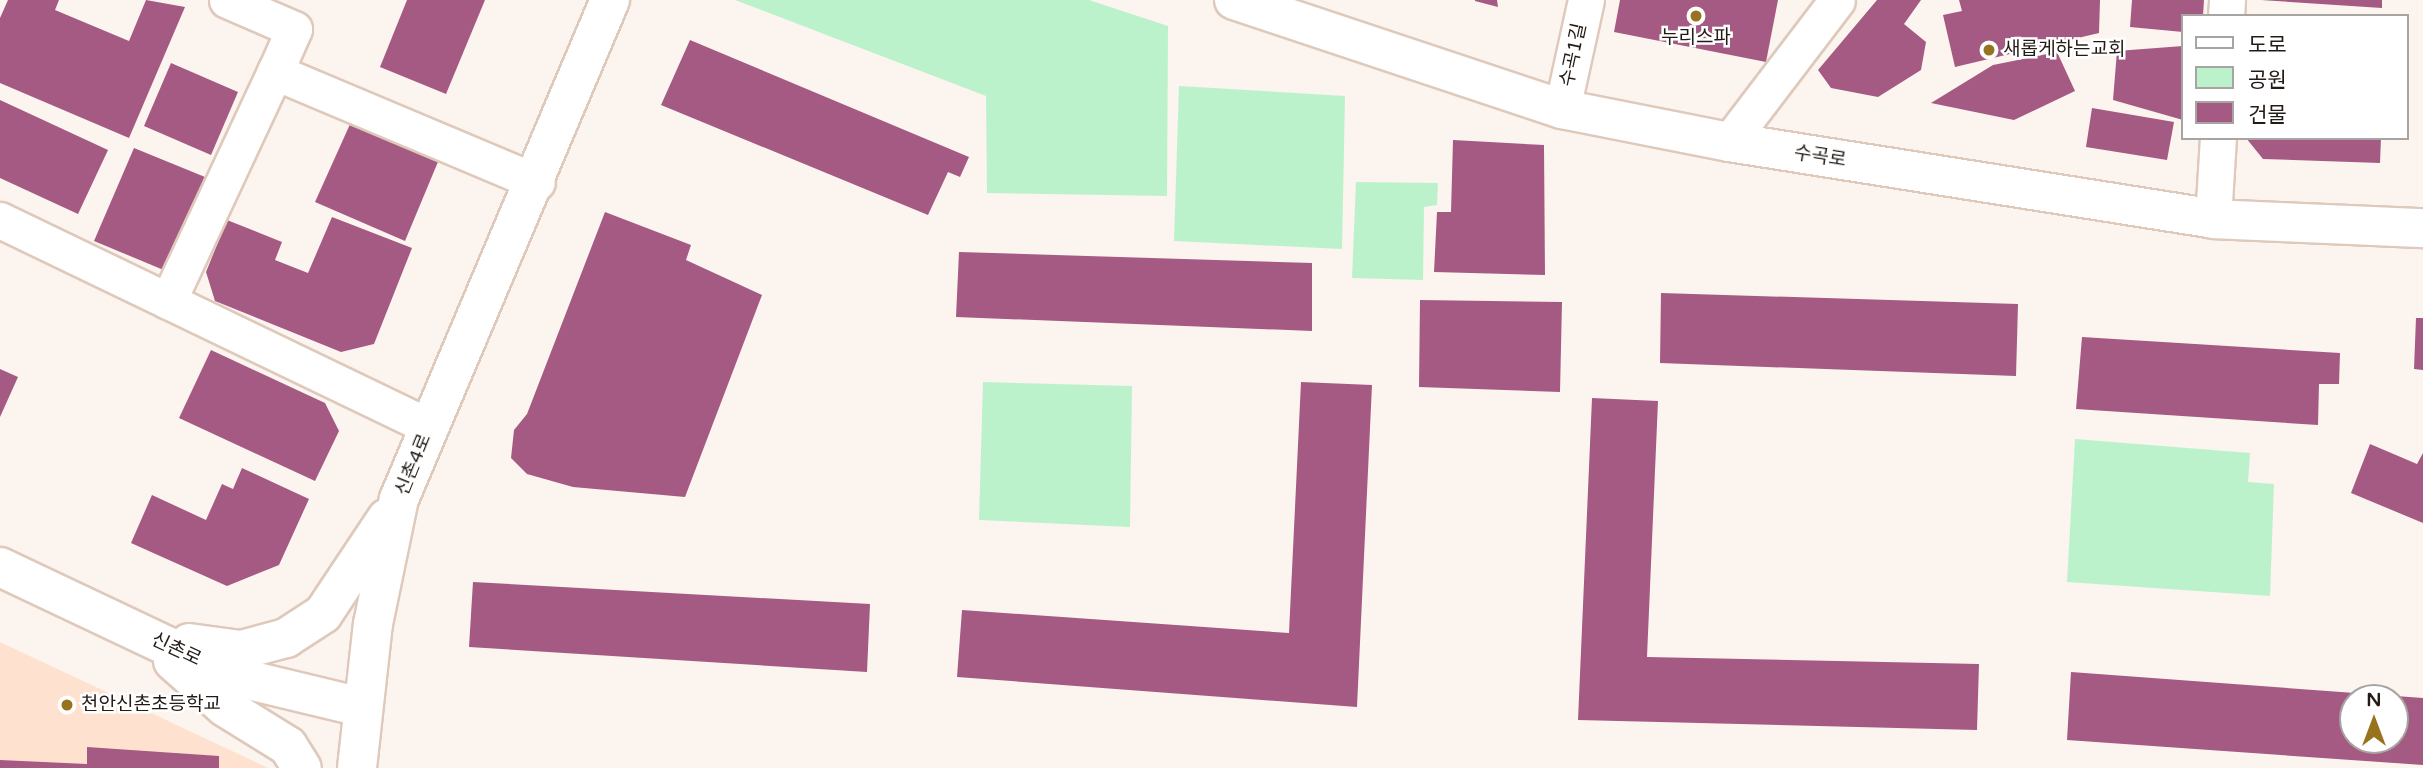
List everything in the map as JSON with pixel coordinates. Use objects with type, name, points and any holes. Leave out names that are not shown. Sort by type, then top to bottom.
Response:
[{"type":"street","points":[[168,301],[294,29],[227,0]]},
{"type":"street","name":"신촌4로","points":[[357,768],[361,706],[399,499],[537,181],[610,0]]},
{"type":"street","name":"수곡로","points":[[1234,0],[1562,109],[1729,142],[2213,219],[2423,228]]},
{"type":"street","name":"수곡1길","points":[[1562,109],[1586,0]]},
{"type":"street","points":[[1729,142],[1837,0]]},
{"type":"street","points":[[275,72],[537,181]]},
{"type":"street","points":[[2213,219],[2218,140]]},
{"type":"street","points":[[0,220],[430,426]]},
{"type":"street","points":[[153,639],[241,650],[286,638],[323,614],[399,499]]},
{"type":"street","name":"신촌로","points":[[0,567],[228,675],[361,706]]},
{"type":"street","points":[[153,639],[191,681],[288,746],[302,768]]},
{"type":"shaded area","name":"천안신촌초등학교","points":[[0,642],[268,768],[0,768]]},
{"type":"green space","points":[[735,0],[1089,0],[1168,26],[1167,196],[987,193],[986,96]]},
{"type":"green space","points":[[1179,86],[1345,96],[1342,249],[1174,241]]},
{"type":"green space","points":[[1356,182],[1438,183],[1437,205],[1424,207],[1423,280],[1352,278]]},
{"type":"green space","points":[[983,382],[1132,386],[1130,527],[979,520]]},
{"type":"green space","points":[[2075,439],[2250,453],[2248,482],[2274,484],[2270,596],[2067,582]]},
{"type":"building","points":[[8,0],[59,0],[55,10],[129,41],[146,0],[185,7],[129,138],[0,83],[0,18]]},
{"type":"building","points":[[407,0],[485,0],[446,94],[380,67]]},
{"type":"building","points":[[1497,0],[1498,7],[1475,1]]},
{"type":"building","name":"누리스파","points":[[1620,0],[1778,0],[1766,62],[1614,32]]},
{"type":"building","points":[[1877,0],[1921,0],[1904,24],[1926,42],[1921,70],[1878,97],[1831,88],[1818,70]]},
{"type":"building","name":"새롭게하는교회","points":[[1959,0],[2100,0],[2099,33],[1955,67],[1943,15],[1962,11]]},
{"type":"building","points":[[2132,0],[2204,0],[2203,14],[2182,14],[2182,32],[2130,27]]},
{"type":"building","points":[[2261,0],[2382,0],[2382,8]]},
{"type":"building","points":[[690,40],[969,157],[960,177],[948,172],[928,215],[661,105]]},
{"type":"building","points":[[2182,46],[2182,120],[2113,100],[2117,51]]},
{"type":"building","points":[[2057,52],[2075,91],[2014,120],[1931,103],[1993,65]]},
{"type":"building","points":[[171,63],[238,92],[211,155],[144,126]]},
{"type":"building","points":[[0,100],[108,150],[78,214],[0,178]]},
{"type":"building","points":[[2092,108],[2174,122],[2167,160],[2086,147]]},
{"type":"building","points":[[351,122],[440,157],[405,241],[315,202]]},
{"type":"building","points":[[1453,140],[1544,145],[1545,275],[1434,272],[1437,212],[1451,212]]},
{"type":"building","points":[[2248,140],[2381,140],[2380,163],[2263,159]]},
{"type":"building","points":[[134,148],[205,177],[166,271],[94,241]]},
{"type":"building","points":[[605,212],[691,245],[686,260],[762,295],[685,497],[573,487],[527,474],[511,458],[514,430],[527,414]]},
{"type":"building","points":[[332,217],[412,248],[374,344],[341,352],[215,301],[206,272],[227,220],[282,242],[275,260],[308,273]]},
{"type":"building","points":[[959,252],[1312,263],[1312,331],[956,317]]},
{"type":"building","points":[[1661,293],[2018,304],[2016,376],[1660,363]]},
{"type":"building","points":[[1420,300],[1562,302],[1560,392],[1419,387]]},
{"type":"building","points":[[2416,318],[2423,318],[2423,370],[2414,369]]},
{"type":"building","points":[[2082,337],[2340,353],[2339,384],[2319,384],[2318,425],[2076,409]]},
{"type":"building","points":[[211,350],[325,403],[339,431],[315,481],[179,418]]},
{"type":"building","points":[[0,369],[18,377],[0,417]]},
{"type":"building","points":[[1301,382],[1372,385],[1357,707],[957,677],[962,610],[1289,633]]},
{"type":"building","points":[[1592,398],[1658,401],[1647,657],[1979,664],[1977,730],[1578,720]]},
{"type":"building","points":[[2370,444],[2417,464],[2423,453],[2423,523],[2351,493]]},
{"type":"building","points":[[242,468],[309,499],[279,565],[227,586],[131,543],[152,495],[206,520],[222,484],[233,489]]},
{"type":"building","points":[[473,582],[870,604],[867,672],[469,647]]},
{"type":"building","points":[[2071,672],[2339,692],[2339,754],[2409,754],[2409,697],[2423,698],[2423,765],[2067,740]]},
{"type":"building","points":[[87,747],[219,756],[219,768],[0,768],[0,760],[87,764]]},
{"type":"place","name":"누리스파","points":[[1696,16]]},
{"type":"place","name":"새롭게하는교회","points":[[1989,50]]},
{"type":"place","name":"천안신촌초등학교","points":[[67,705]]}]
